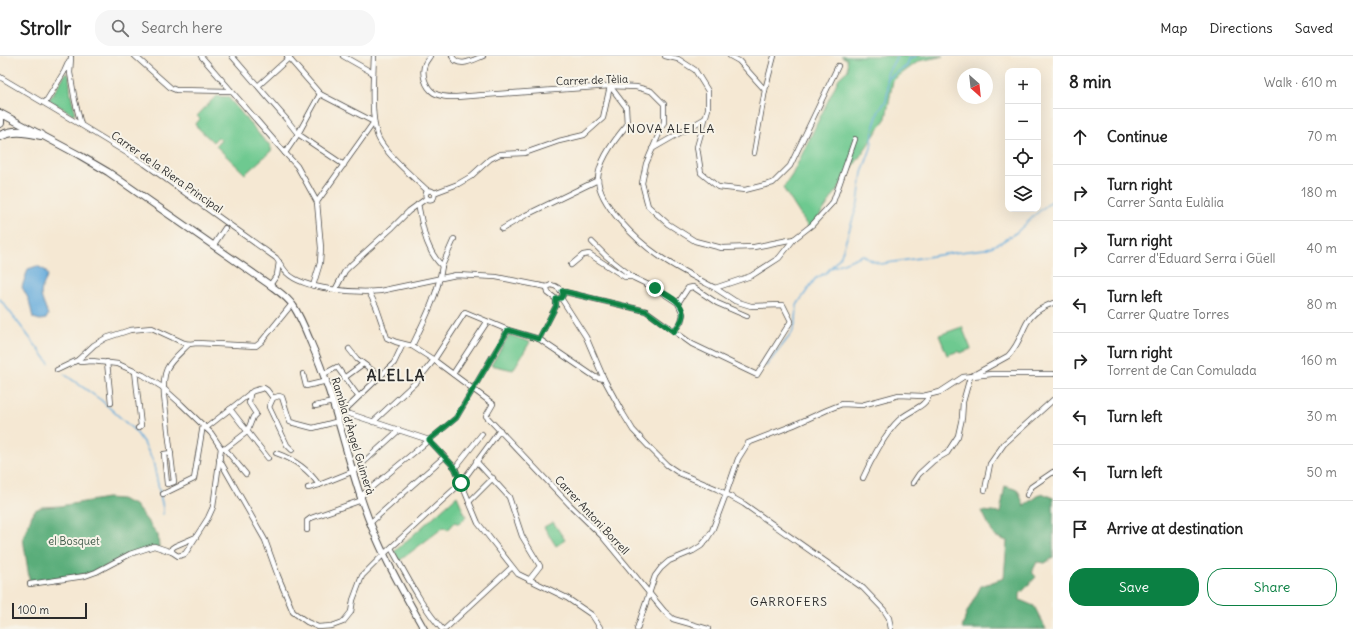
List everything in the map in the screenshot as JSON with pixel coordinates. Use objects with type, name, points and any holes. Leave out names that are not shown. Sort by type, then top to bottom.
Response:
[{"type":"highway","points":[[0,118],[0,123]]},
{"type":"highway","points":[[0,136],[15,131],[41,135]]},
{"type":"main road","points":[[0,113],[108,172],[270,285],[292,304]]},
{"type":"main road","name":"Rambla d'Àngel Guimerà","points":[[292,304],[303,324],[324,374],[333,402],[339,413],[339,421],[361,498],[370,522],[384,554],[424,629]]},
{"type":"street","points":[[45,103],[67,72],[71,56]]},
{"type":"street","points":[[135,56],[171,88],[176,90],[231,91]]},
{"type":"street","points":[[201,56],[297,166],[317,202],[321,256],[313,286]]},
{"type":"street","points":[[232,56],[288,120],[298,134],[344,165]]},
{"type":"street","points":[[343,56],[374,73]]},
{"type":"street","points":[[374,56],[374,122],[376,133],[385,148],[428,191],[432,191],[434,194]]},
{"type":"street","name":"Carrer de Tèlia","points":[[430,56],[425,64],[424,78],[430,90],[444,96],[456,97],[610,86],[636,87],[651,91],[664,104],[664,122],[646,164],[642,184],[648,206],[668,224],[694,241],[722,248],[754,248],[794,239],[812,225],[833,202],[855,139]]},
{"type":"street","points":[[452,56],[458,63],[463,63],[483,56]]},
{"type":"street","points":[[665,56],[678,58],[694,70],[708,90],[708,109],[696,147],[702,173],[718,187],[745,190],[773,183],[790,166],[838,66]]},
{"type":"street","points":[[730,56],[739,61],[765,90]]},
{"type":"street","points":[[754,152],[765,90],[774,56]]},
{"type":"street","points":[[258,86],[289,57],[320,94],[374,122]]},
{"type":"street","points":[[67,72],[81,125]]},
{"type":"street","name":"Carrer de la Riera Principal","points":[[0,77],[145,164],[280,262]]},
{"type":"street","points":[[277,275],[281,273],[287,274],[299,281],[313,286],[335,290],[369,292],[456,275],[496,277],[547,287],[551,285],[562,291],[646,311],[692,344],[757,375],[791,321],[783,305],[751,306],[735,301],[658,256],[625,227],[604,199],[598,180],[599,170],[613,142],[627,125],[626,107],[610,86]]},
{"type":"street","points":[[335,290],[345,271],[351,265],[393,227],[408,211],[427,198],[431,199],[433,198],[434,194],[458,184],[470,177],[490,159],[500,154],[525,152],[584,135],[603,118],[610,86]]},
{"type":"street","points":[[285,153],[298,134],[320,94]]},
{"type":"street","points":[[651,150],[704,118]]},
{"type":"street","points":[[317,202],[374,122]]},
{"type":"street","points":[[366,133],[376,133]]},
{"type":"street","points":[[502,229],[526,215],[598,180]]},
{"type":"street","points":[[427,198],[426,194],[428,191]]},
{"type":"street","points":[[418,204],[425,237],[435,259],[442,266]]},
{"type":"street","points":[[213,246],[225,228],[225,224],[221,219]]},
{"type":"street","points":[[225,228],[235,230]]},
{"type":"street","points":[[412,346],[428,312],[440,278],[442,266],[454,239]]},
{"type":"street","points":[[715,288],[751,276],[779,258],[794,239]]},
{"type":"street","points":[[592,242],[606,256],[634,278],[655,288],[678,303],[683,314],[681,322],[674,332]]},
{"type":"street","points":[[571,265],[583,255],[589,254],[624,277],[634,278]]},
{"type":"street","points":[[280,262],[287,274]]},
{"type":"street","points":[[270,285],[277,275],[280,262]]},
{"type":"street","points":[[547,287],[548,293],[559,299],[586,337],[604,379],[633,430],[666,465],[679,473],[726,494],[744,504],[863,588],[884,610],[889,618],[891,629]]},
{"type":"street","points":[[678,303],[688,288],[692,287],[718,303],[747,316]]},
{"type":"street","points":[[539,339],[559,299],[563,295],[562,291]]},
{"type":"street","points":[[369,292],[388,338],[412,346],[434,360],[473,389]]},
{"type":"street","points":[[913,483],[919,474],[933,461],[947,453],[958,436],[963,402],[970,377],[1008,356],[1012,352],[1031,316],[1053,303]]},
{"type":"street","points":[[57,370],[78,360],[87,350],[106,338],[130,330],[146,328],[152,328],[189,344],[197,343],[256,346],[262,342],[292,304]]},
{"type":"street","points":[[373,422],[417,381],[434,360],[465,312],[508,330],[539,339],[595,377],[604,379]]},
{"type":"street","points":[[453,374],[487,322]]},
{"type":"street","points":[[307,530],[307,522],[311,518],[361,498],[456,418],[508,330]]},
{"type":"street","points":[[171,453],[164,454],[167,484],[174,482],[171,453],[163,388],[165,372],[167,366],[189,344]]},
{"type":"street","points":[[339,413],[394,363],[403,344]]},
{"type":"street","points":[[349,349],[363,364],[381,375]]},
{"type":"street","points":[[78,360],[80,362],[107,362],[118,364],[143,375],[163,388],[211,433],[246,474]]},
{"type":"street","points":[[107,362],[111,403]]},
{"type":"street","points":[[344,378],[363,364]]},
{"type":"street","points":[[324,374],[337,367],[358,396]]},
{"type":"street","points":[[135,372],[141,426],[138,428]]},
{"type":"street","points":[[304,374],[306,386],[326,381]]},
{"type":"street","points":[[638,629],[648,593],[655,576],[668,561],[693,551],[701,546],[707,539],[712,531],[738,459],[744,447],[753,441],[794,426],[842,404],[862,405],[900,395],[929,395],[940,392],[963,377],[992,374],[1053,374]]},
{"type":"street","points":[[163,494],[194,479],[204,427],[253,391],[264,388],[273,398]]},
{"type":"street","name":"Carrer Antoni Borrell","points":[[473,389],[493,404],[486,416],[570,505],[602,536],[664,611],[673,619],[694,627],[708,629]]},
{"type":"street","points":[[30,584],[85,576],[96,572],[130,554],[154,546],[172,552],[178,556],[185,554],[208,518],[213,507],[219,459],[223,448],[248,432],[253,417],[256,414],[249,403],[250,393]]},
{"type":"street","points":[[863,478],[878,449],[899,420],[924,404],[929,395]]},
{"type":"street","points":[[292,450],[287,445],[269,407],[273,398],[279,396],[282,397],[290,422],[313,428],[339,421]]},
{"type":"street","points":[[985,490],[990,464],[1004,444],[1053,400]]},
{"type":"street","points":[[315,406],[333,402]]},
{"type":"street","points":[[230,409],[268,458]]},
{"type":"street","points":[[339,413],[429,440],[455,468],[478,523],[518,574],[567,598],[592,615],[601,629]]},
{"type":"street","points":[[308,488],[354,471],[399,430]]},
{"type":"street","points":[[219,459],[265,540],[293,612],[307,622],[318,627],[332,626],[343,622],[351,612],[353,600],[362,576],[390,548],[461,483],[500,430]]},
{"type":"street","points":[[455,468],[482,434]]},
{"type":"street","points":[[276,453],[306,470],[319,485]]},
{"type":"street","points":[[370,522],[444,457]]},
{"type":"street","points":[[476,462],[493,478],[509,497],[522,536],[540,566],[529,580]]},
{"type":"street","points":[[1027,495],[1031,486],[1053,472]]},
{"type":"street","points":[[469,502],[493,478]]},
{"type":"street","points":[[172,552],[172,548],[175,546],[196,537]]},
{"type":"street","points":[[390,548],[421,603],[442,629]]},
{"type":"street","points":[[445,629],[512,567]]},
{"type":"green space","points":[[841,56],[944,56],[919,61],[893,80],[886,118],[810,230],[783,188],[792,175],[839,78],[848,70],[847,59]]},
{"type":"green space","points":[[66,73],[69,75],[71,96],[75,110],[74,115],[49,100]]},
{"type":"green space","points":[[216,96],[228,97],[264,140],[271,146],[271,151],[245,174],[216,146],[221,140],[218,137],[213,142],[195,125],[200,119],[197,116]]},
{"type":"green space","points":[[962,327],[971,349],[960,353],[959,351],[947,355],[939,335]]},
{"type":"green space","points":[[509,335],[530,342],[513,370],[491,365]]},
{"type":"green space","points":[[1005,486],[1018,490],[1024,506],[1042,493],[1053,498],[1053,558],[1045,563],[1037,562],[1032,572],[1036,577],[1020,594],[1020,600],[1034,606],[1046,629],[962,629],[966,614],[981,586],[1004,578],[1007,541],[994,536],[982,511],[1000,513]]},
{"type":"green space","points":[[457,496],[466,517],[459,524],[455,522],[448,530],[444,527],[399,561],[394,552]]},
{"type":"green space","name":"el Bosquet","points":[[107,498],[121,499],[135,505],[158,535],[159,547],[130,554],[96,572],[30,584],[23,538],[35,510],[42,507],[60,506]]},
{"type":"green space","points":[[553,522],[565,540],[556,546],[544,527]]},
{"type":"water","points":[[37,266],[45,270],[48,276],[42,287],[41,295],[48,315],[46,319],[40,320],[33,318],[29,300],[22,287],[28,269]]},
{"type":"waterway","points":[[766,366],[792,333],[796,321],[797,305],[815,279],[827,272],[841,256],[858,203],[862,173],[871,148],[874,126],[879,110],[886,101],[888,90],[887,74],[897,56]]},
{"type":"waterway","points":[[887,79],[907,66],[909,59],[916,56]]},
{"type":"waterway","points":[[831,268],[863,255],[870,260],[881,264],[985,249],[1000,243],[1017,232],[1053,200]]},
{"type":"waterway","points":[[0,299],[49,363]]},
{"type":"waterway","points":[[64,374],[101,400],[136,432],[153,461],[163,514]]},
{"type":"district","name":"NOVA ALELLA","points":[[671,129]]},
{"type":"district","name":"ALELLA","points":[[396,376]]},
{"type":"district","name":"GARROFERS","points":[[789,602]]},
{"type":"route","points":[[461,483],[455,468],[429,440],[456,418],[508,330],[539,339],[556,306],[556,299],[561,298],[563,295],[562,291],[646,311],[674,332],[681,322],[683,314],[678,303],[655,288]]}]
